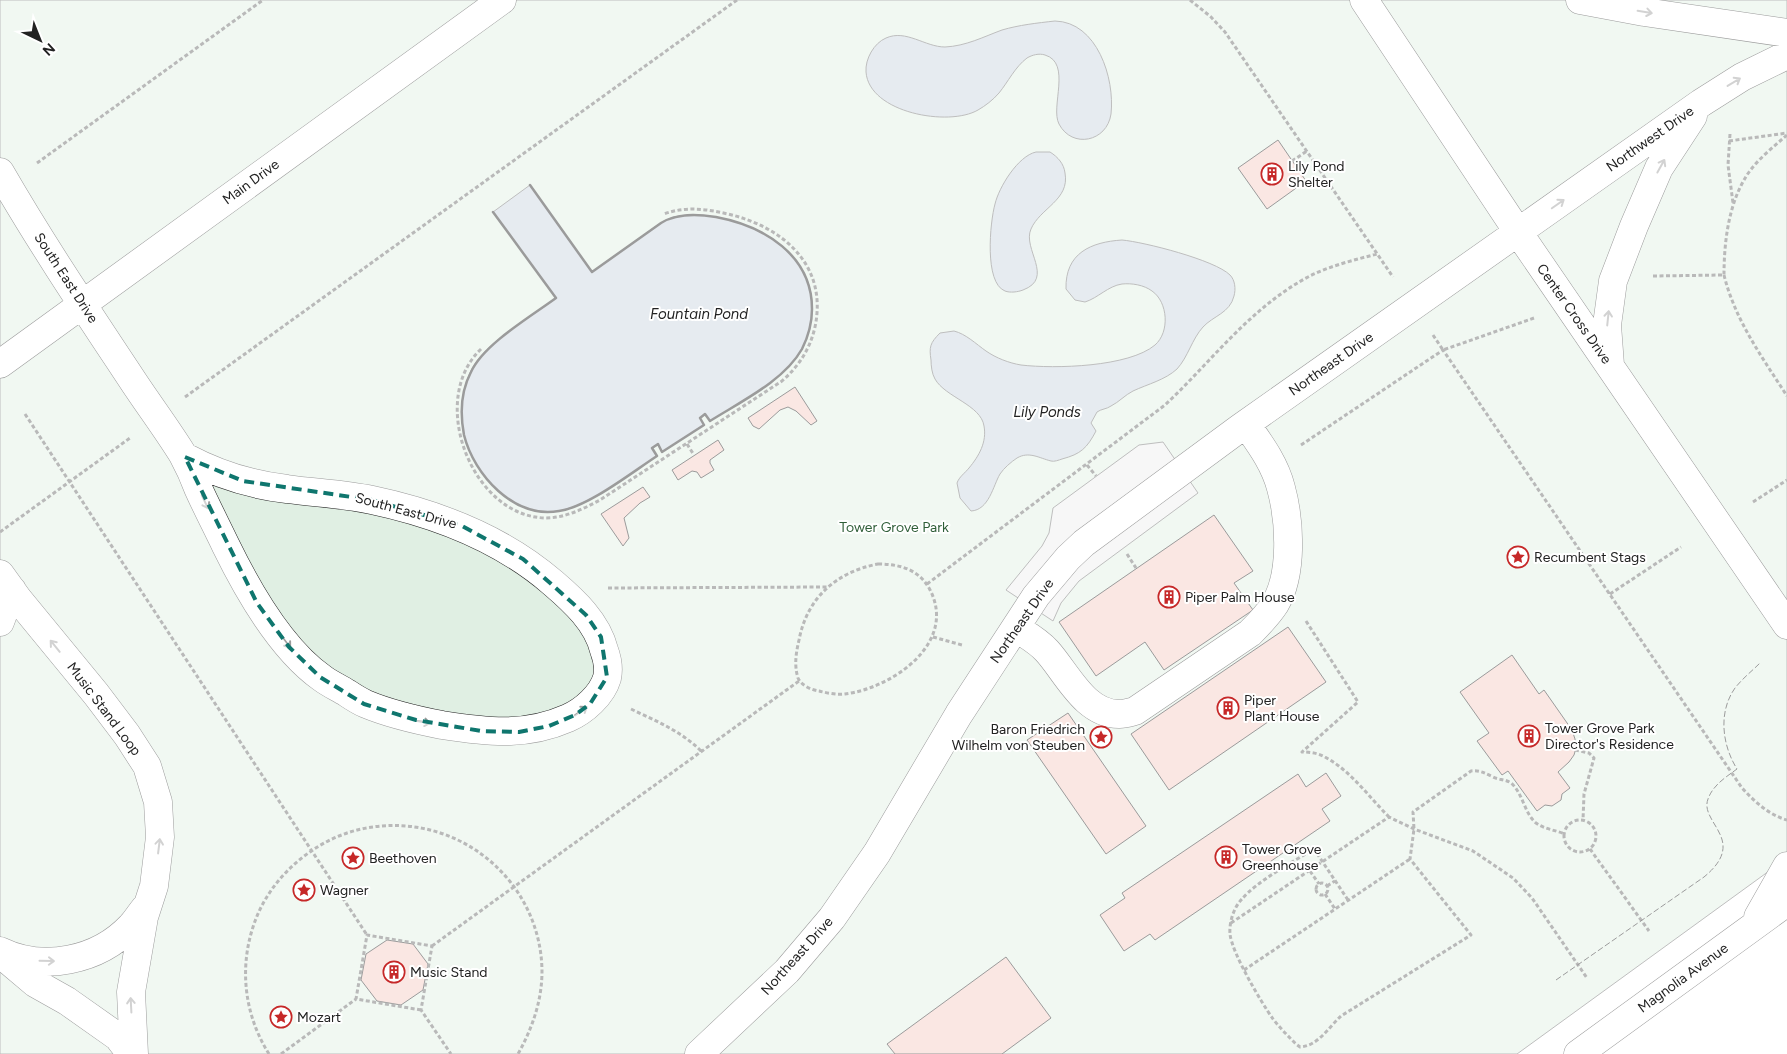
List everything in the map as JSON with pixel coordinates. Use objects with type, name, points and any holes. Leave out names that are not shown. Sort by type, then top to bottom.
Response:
[{"type":"street","name":"Main Drive","points":[[0,364],[502,0]]},
{"type":"street","name":"Center Cross Drive","points":[[1364,0],[1518,232],[1783,618],[1787,642]]},
{"type":"street","points":[[1580,0],[1644,12],[1787,32]]},
{"type":"street","name":"Northwest Drive","points":[[1518,232],[1702,103],[1742,77],[1787,55]]},
{"type":"street","points":[[1610,367],[1607,325],[1613,281],[1659,168],[1702,103]]},
{"type":"street","name":"South East Drive","points":[[0,172],[82,304],[185,457],[228,551],[257,603],[289,647],[320,677],[364,704],[416,720],[481,731],[519,732],[549,726],[575,715],[590,704],[598,694],[607,677],[607,659],[601,637],[586,615],[566,594],[523,558],[462,526],[424,513],[372,500],[284,489],[243,481],[211,471],[185,457]]},
{"type":"street","name":"Northeast Drive","points":[[700,1054],[787,972],[832,918],[877,853],[959,714],[1046,584],[1068,558],[1084,543],[1246,424],[1518,232]]},
{"type":"street","points":[[1016,628],[1034,639],[1045,649],[1087,701],[1101,711],[1120,714],[1135,711],[1250,633],[1275,604],[1283,585],[1287,566],[1286,515],[1281,488],[1272,465],[1246,424]]},
{"type":"street","name":"Music Stand Loop","points":[[0,622],[6,582]]},
{"type":"street","name":"Music Stand Loop","points":[[6,582],[127,735],[146,766],[158,802],[160,837],[154,886],[144,917],[135,959],[131,992],[132,1054]]},
{"type":"street","points":[[1753,926],[1787,866]]},
{"type":"street","name":"Magnolia Avenue","points":[[1578,1054],[1787,902]]},
{"type":"street","name":"Music Stand Loop","points":[[0,952],[31,961],[56,962],[79,958],[102,949],[130,927],[149,903]]},
{"type":"street","name":"Music Stand Loop","points":[[0,952],[11,965],[35,983],[67,1001],[118,1037],[132,1054]]},
{"type":"path","points":[[29,169],[263,0]]},
{"type":"path","points":[[197,388],[736,0]]},
{"type":"path","points":[[1190,0],[1211,17],[1225,32],[1395,280]]},
{"type":"path","points":[[1730,134],[1728,165],[1733,204]]},
{"type":"path","points":[[1729,141],[1787,134]]},
{"type":"path","points":[[1787,134],[1744,179],[1733,204],[1724,258],[1724,275],[1728,291],[1741,323],[1787,396]]},
{"type":"path","points":[[1292,161],[1307,151]]},
{"type":"path","points":[[481,349],[468,365],[458,393],[457,422],[462,446],[472,467],[495,496],[519,512],[544,518],[559,518],[586,508],[600,500],[782,381],[799,364],[812,338],[817,309],[817,294],[808,266],[788,242],[759,224],[742,217],[704,209],[676,210],[664,214]]},
{"type":"path","points":[[927,584],[1165,405],[1188,384],[1232,335],[1257,313],[1308,277],[1338,265],[1377,254]]},
{"type":"path","points":[[1646,276],[1724,275]]},
{"type":"path","points":[[1272,465],[1443,350],[1504,329]]},
{"type":"path","points":[[1431,332],[1742,788],[1767,810],[1779,818],[1787,820]]},
{"type":"path","points":[[25,414],[367,935],[356,999],[281,1054]]},
{"type":"path","points":[[687,444],[694,455]]},
{"type":"path","points":[[0,532],[120,445]]},
{"type":"path","points":[[1088,464],[1096,476]]},
{"type":"path","points":[[1753,502],[1787,480]]},
{"type":"path","points":[[1610,594],[1681,547]]},
{"type":"path","points":[[893,564],[914,571],[927,584],[936,600],[938,610],[933,637],[923,652],[893,678],[874,687],[843,694],[811,690],[799,681],[796,655],[802,626],[816,600],[828,587],[846,574],[863,567],[893,564]]},
{"type":"path","points":[[1283,585],[1358,702],[1302,752],[1316,753],[1326,757],[1352,777],[1389,817],[1414,829],[1473,851],[1513,878],[1532,898],[1587,978]]},
{"type":"path","points":[[607,588],[828,587]]},
{"type":"path","points":[[367,935],[432,946],[799,681]]},
{"type":"path","points":[[632,710],[673,729],[690,740],[701,751]]},
{"type":"path","points":[[1575,750],[1590,753],[1594,758],[1584,794],[1583,820]]},
{"type":"path","points":[[1348,900],[1314,849],[1252,889],[1239,903],[1230,924],[1233,945],[1244,970],[1272,1019],[1300,1047],[1321,1037],[1341,1016],[1471,935],[1410,859],[1414,829],[1412,812],[1471,771],[1476,770],[1511,784],[1518,792],[1534,821],[1548,829],[1565,834]]},
{"type":"path","points":[[1230,924],[1389,817]]},
{"type":"path","points":[[1583,820],[1592,825],[1596,834],[1595,842],[1590,849],[1581,852],[1572,850],[1566,843],[1565,834],[1570,824],[1583,820]]},
{"type":"path","points":[[269,1054],[256,1031],[248,1002],[246,952],[257,916],[272,888],[283,874],[323,843],[354,830],[392,825],[413,826],[435,831],[466,844],[496,866],[523,901],[537,935],[542,972],[533,1025],[518,1054]]},
{"type":"path","points":[[1590,849],[1649,931]]},
{"type":"path","points":[[1244,970],[1410,859]]},
{"type":"path","points":[[1310,870],[1319,884]]},
{"type":"path","points":[[1327,886],[1335,881]]},
{"type":"path","points":[[1319,884],[1323,883],[1327,886]]},
{"type":"path","points":[[1317,893],[1316,889],[1319,884]]},
{"type":"path","points":[[1325,894],[1328,890],[1327,886]]},
{"type":"path","points":[[1311,896],[1317,893],[1325,894]]},
{"type":"path","points":[[1325,894],[1335,909]]},
{"type":"path","points":[[432,946],[421,1010],[451,1054]]},
{"type":"path","points":[[356,999],[421,1010]]},
{"type":"highlighted area","points":[[185,457],[243,481],[372,500],[462,526],[523,559],[586,615],[601,637],[607,677],[590,704],[575,715],[549,726],[519,732],[481,731],[416,720],[364,704],[320,677],[289,647],[257,603]]},
{"type":"green space","name":"Tower Grove Park","points":[[0,0],[1787,0],[1787,858],[1517,1054],[0,1054]]},
{"type":"shaded area","points":[[1163,442],[1198,493],[1079,581],[1061,603],[1053,621],[1006,590],[1042,546],[1049,533],[1053,508],[1139,445]]},
{"type":"water","points":[[1055,21],[1070,24],[1082,31],[1092,41],[1106,69],[1110,84],[1111,114],[1103,131],[1088,139],[1072,137],[1059,124],[1057,107],[1059,76],[1053,60],[1045,55],[1040,54],[1027,58],[1015,70],[997,96],[978,110],[965,115],[949,117],[912,113],[895,107],[881,98],[870,86],[866,72],[867,62],[874,48],[886,38],[893,36],[908,37],[945,47],[967,43],[1008,28]]},
{"type":"water","points":[[1036,152],[1050,152],[1058,158],[1064,170],[1065,182],[1059,197],[1041,215],[1031,229],[1029,237],[1036,262],[1036,278],[1032,285],[1023,290],[1007,292],[998,286],[991,265],[990,237],[993,213],[997,197],[1010,173],[1023,159]]},
{"type":"water","name":"Fountain Pond","points":[[530,185],[592,272],[667,220],[685,215],[709,216],[738,223],[773,239],[799,265],[808,282],[812,300],[811,320],[804,346],[794,361],[773,381],[710,421],[705,414],[700,418],[704,425],[662,452],[658,445],[652,448],[657,456],[606,490],[578,505],[551,512],[536,511],[521,506],[508,499],[496,488],[476,463],[469,449],[464,435],[462,416],[465,388],[476,362],[502,337],[556,298],[493,212]]},
{"type":"water","name":"Lily Ponds","points":[[1122,240],[1179,253],[1222,269],[1232,277],[1234,282],[1235,290],[1232,302],[1203,327],[1177,369],[1156,382],[1127,394],[1117,403],[1097,412],[1091,423],[1096,431],[1090,442],[1083,449],[1074,455],[1055,461],[1030,455],[1017,458],[1000,474],[986,502],[977,510],[971,511],[960,498],[957,483],[979,454],[984,438],[984,426],[976,412],[946,391],[935,379],[930,356],[932,343],[940,333],[954,331],[1007,362],[1053,367],[1110,362],[1143,352],[1155,345],[1160,339],[1165,325],[1164,309],[1152,291],[1138,285],[1122,284],[1112,287],[1085,302],[1075,300],[1066,289],[1070,266],[1075,258],[1090,247],[1100,243]]},
{"type":"building","name":"Lily Pond Shelter","points":[[1278,140],[1306,181],[1267,209],[1238,168]]},
{"type":"building","points":[[795,387],[817,421],[811,425],[796,411],[788,407],[780,410],[759,429],[753,426],[748,418]]},
{"type":"building","points":[[718,440],[724,450],[710,460],[714,470],[701,478],[697,472],[692,471],[678,480],[672,470]]},
{"type":"building","points":[[643,487],[650,497],[640,503],[624,518],[629,538],[623,546],[601,514]]},
{"type":"building","name":"Piper Palm House","points":[[1214,515],[1253,571],[1234,583],[1253,610],[1164,670],[1145,642],[1096,676],[1059,622]]},
{"type":"building","name":"Piper Plant House","points":[[1288,627],[1326,682],[1169,790],[1131,734]]},
{"type":"building","name":"Tower Grove Park Director's Residence","points":[[1512,655],[1539,694],[1544,690],[1572,730],[1575,739],[1576,748],[1574,755],[1558,772],[1570,788],[1562,794],[1561,800],[1552,806],[1545,805],[1537,811],[1508,771],[1502,775],[1477,741],[1489,733],[1460,692]]},
{"type":"building","points":[[1068,713],[1146,826],[1106,854],[1027,740]]},
{"type":"building","name":"Tower Grove Greenhouse","points":[[1326,773],[1341,796],[1322,809],[1330,821],[1155,940],[1150,934],[1124,951],[1100,915],[1125,898],[1122,893],[1298,774],[1306,787]]},
{"type":"building","name":"Music Stand","points":[[387,940],[413,944],[428,964],[423,990],[401,1005],[377,1001],[361,980],[366,954]]},
{"type":"building","points":[[1006,957],[1051,1018],[1002,1054],[895,1054],[887,1044]]},
{"type":"fence","points":[[1556,980],[1704,877],[1717,864],[1722,853],[1723,842],[1707,808],[1708,799],[1716,785],[1737,769],[1725,739],[1724,718],[1726,707],[1735,688],[1760,663]]},
{"type":"wall","points":[[493,212],[556,298],[497,341],[477,362],[468,379],[463,395],[463,427],[469,450],[487,479],[498,491],[512,501],[527,508],[542,512],[559,511],[583,503],[596,496],[657,456],[652,448],[658,444],[662,452],[704,425],[700,418],[705,414],[710,421],[761,390],[784,371],[802,349],[811,319],[810,290],[804,273],[794,259],[782,246],[767,236],[734,221],[716,217],[694,215],[674,217],[661,223],[592,272],[530,185]]},
{"type":"place","name":"Lily Pond Shelter","points":[[1272,174]]},
{"type":"place","name":"Recumbent Stags","points":[[1518,557]]},
{"type":"place","name":"Piper Palm House","points":[[1169,597]]},
{"type":"place","name":"Piper Plant House","points":[[1228,708]]},
{"type":"place","name":"Tower Grove Park Director's Residence","points":[[1529,736]]},
{"type":"place","name":"Baron Friedrich Wilhelm von Steuben","points":[[1101,737]]},
{"type":"place","name":"Tower Grove Greenhouse","points":[[1226,857]]},
{"type":"place","name":"Beethoven","points":[[353,858]]},
{"type":"place","name":"Wagner","points":[[304,890]]},
{"type":"place","name":"Music Stand","points":[[394,972]]},
{"type":"place","name":"Mozart","points":[[281,1017]]}]
